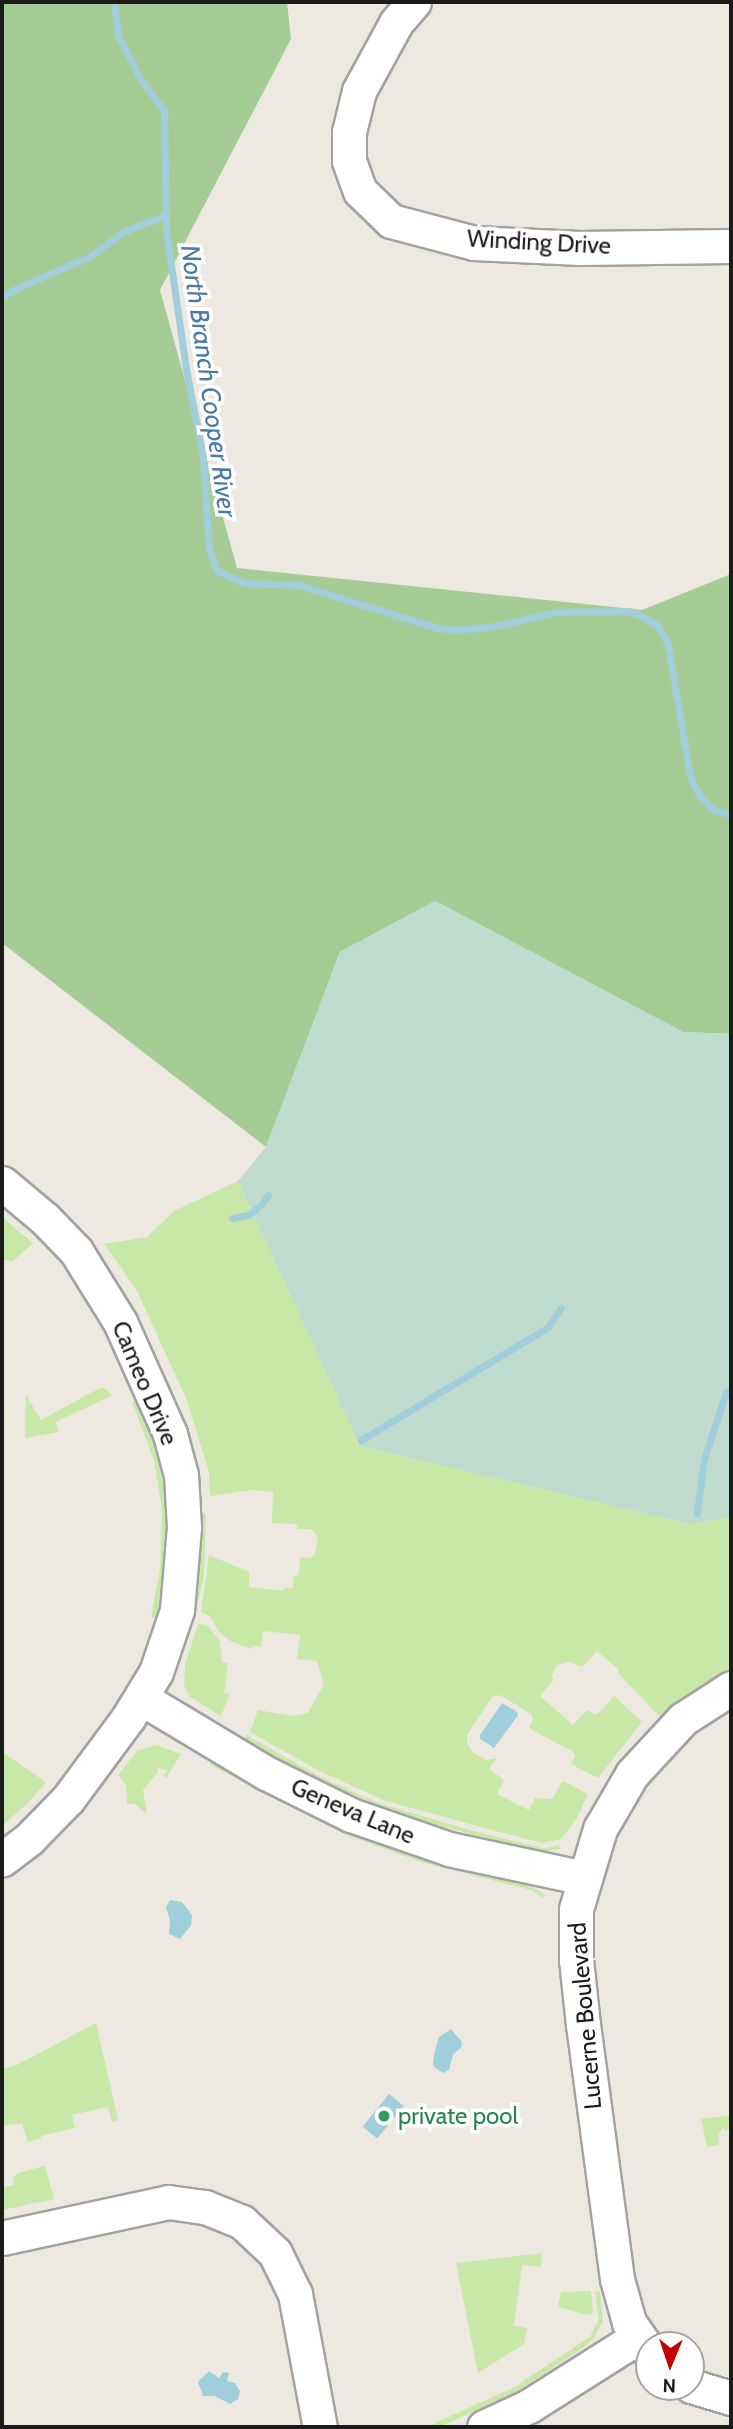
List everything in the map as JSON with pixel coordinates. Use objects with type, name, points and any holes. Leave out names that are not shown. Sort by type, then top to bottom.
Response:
[{"type":"street","name":"Winding Drive","points":[[414,2],[396,23],[359,91],[349,132],[349,160],[360,191],[391,221],[474,243],[580,248],[731,246]]},
{"type":"street","name":"Cameo Drive","points":[[2,1183],[56,1230],[85,1263],[120,1322],[162,1411],[176,1456],[184,1509],[181,1589],[165,1651],[141,1698],[68,1799],[44,1825],[2,1860]]},
{"type":"street","name":"Lucerne Boulevard","points":[[636,2331],[625,2311],[617,2279],[587,2063],[576,1960],[576,1909],[583,1878],[600,1829],[632,1774],[683,1719],[731,1688]]},
{"type":"street","name":"Geneva Lane","points":[[141,1698],[256,1768],[351,1815],[449,1849],[583,1878]]},
{"type":"street","points":[[2,2238],[168,2202],[205,2207],[242,2222],[275,2253],[295,2294],[320,2427]]},
{"type":"street","points":[[484,2427],[529,2406],[635,2348]]},
{"type":"street","points":[[705,2390],[731,2398]]},
{"type":"green space","points":[[2,2],[287,2],[291,39],[160,290],[237,568],[642,610],[731,574],[731,1034],[683,1032],[435,901],[340,952],[266,1147],[2,943]]},
{"type":"green space","points":[[435,901],[683,1032],[731,1034],[731,1517],[689,1524],[360,1446],[238,1181],[266,1147],[340,952]]},
{"type":"green space","points":[[238,1181],[360,1446],[689,1524],[731,1517],[731,1668],[690,1693],[661,1718],[617,1672],[619,1670],[597,1651],[582,1667],[569,1662],[557,1665],[552,1675],[553,1681],[540,1696],[573,1725],[587,1710],[595,1715],[600,1712],[614,1696],[642,1722],[598,1778],[571,1764],[575,1757],[572,1751],[534,1731],[529,1727],[533,1720],[531,1714],[500,1695],[492,1697],[467,1735],[467,1743],[473,1753],[487,1760],[497,1758],[489,1769],[504,1780],[497,1794],[529,1810],[535,1798],[552,1799],[563,1781],[588,1794],[577,1818],[561,1839],[543,1843],[386,1801],[321,1772],[250,1732],[258,1710],[293,1716],[308,1713],[324,1684],[317,1661],[297,1659],[300,1635],[263,1631],[261,1647],[253,1646],[252,1649],[230,1641],[218,1631],[210,1616],[201,1612],[209,1555],[249,1572],[249,1587],[283,1591],[284,1588],[293,1588],[294,1576],[299,1575],[300,1557],[310,1558],[315,1554],[318,1537],[312,1529],[298,1529],[296,1524],[272,1523],[273,1492],[252,1490],[210,1496],[209,1472],[186,1398],[136,1289],[104,1244],[147,1237],[174,1211]]},
{"type":"green space","points":[[2,1217],[33,1243],[13,1261],[2,1260]]},
{"type":"green space","points":[[100,1388],[113,1395],[56,1422],[58,1432],[25,1438],[26,1395],[41,1420]]},
{"type":"green space","points":[[132,1401],[137,1401],[159,1457],[166,1500],[165,1573],[156,1618],[151,1617],[160,1570],[162,1509],[154,1461]]},
{"type":"green space","points":[[206,1513],[204,1576],[196,1613],[192,1613],[199,1571],[201,1514]]},
{"type":"green space","points":[[198,1624],[207,1625],[220,1641],[222,1662],[228,1663],[224,1693],[230,1694],[221,1716],[190,1697],[184,1685],[185,1665]]},
{"type":"green space","points":[[246,1735],[319,1776],[375,1802],[473,1831],[543,1848],[559,1845],[560,1849],[538,1852],[404,1816],[312,1777],[245,1740]]},
{"type":"green space","points":[[157,1745],[181,1754],[166,1778],[163,1776],[167,1770],[157,1768],[158,1772],[143,1790],[147,1814],[135,1804],[127,1804],[126,1785],[118,1775],[138,1750]]},
{"type":"green space","points":[[2,1752],[46,1782],[30,1801],[2,1826]]},
{"type":"green space","points":[[212,1761],[303,1810],[370,1840],[444,1863],[525,1883],[546,1895],[543,1898],[531,1890],[421,1862],[344,1834],[209,1764]]},
{"type":"green space","points":[[96,2023],[118,2120],[112,2122],[108,2107],[72,2115],[75,2128],[28,2142],[22,2124],[2,2125],[2,2069],[17,2065]]},
{"type":"green space","points":[[731,2115],[731,2127],[726,2131],[723,2128],[719,2134],[718,2145],[707,2147],[701,2119]]},
{"type":"green space","points":[[45,2166],[54,2199],[2,2210],[2,2188],[14,2185],[13,2178],[18,2173]]},
{"type":"green space","points":[[542,2253],[541,2267],[522,2265],[514,2326],[527,2328],[524,2344],[478,2373],[456,2263]]},
{"type":"green space","points":[[591,2291],[593,2313],[587,2315],[558,2307],[561,2292]]},
{"type":"green space","points":[[595,2291],[600,2292],[603,2321],[594,2338],[584,2347],[516,2392],[440,2427],[426,2427],[513,2388],[590,2337],[599,2319]]},
{"type":"water","points":[[502,1703],[518,1715],[494,1748],[480,1739],[480,1735]]},
{"type":"water","points":[[170,1900],[182,1902],[192,1915],[191,1925],[180,1939],[169,1934],[170,1921],[166,1907]]},
{"type":"water","points":[[451,2029],[462,2042],[461,2048],[453,2054],[449,2070],[443,2073],[433,2066],[434,2055],[439,2037]]},
{"type":"water","name":"private pool","points":[[389,2094],[404,2106],[377,2139],[363,2127]]},
{"type":"water","points":[[209,2371],[219,2378],[223,2372],[229,2373],[227,2381],[235,2383],[240,2391],[238,2399],[230,2404],[215,2396],[203,2396],[198,2382]]},
{"type":"waterway","name":"North Branch Cooper River","points":[[114,2],[118,35],[140,78],[164,111],[166,230],[186,369],[203,457],[209,550],[217,571],[245,583],[299,585],[437,628],[456,630],[495,626],[555,612],[629,611],[644,617],[658,626],[668,645],[690,776],[698,793],[714,810],[731,815]]},
{"type":"waterway","points":[[2,298],[11,291],[90,256],[123,232],[165,215]]},
{"type":"waterway","points":[[232,1218],[248,1215],[261,1205],[268,1195]]},
{"type":"waterway","points":[[361,1440],[548,1327],[561,1308]]},
{"type":"waterway","points":[[697,1513],[704,1459],[726,1392]]},
{"type":"place","name":"private pool","points":[[384,2116]]}]
